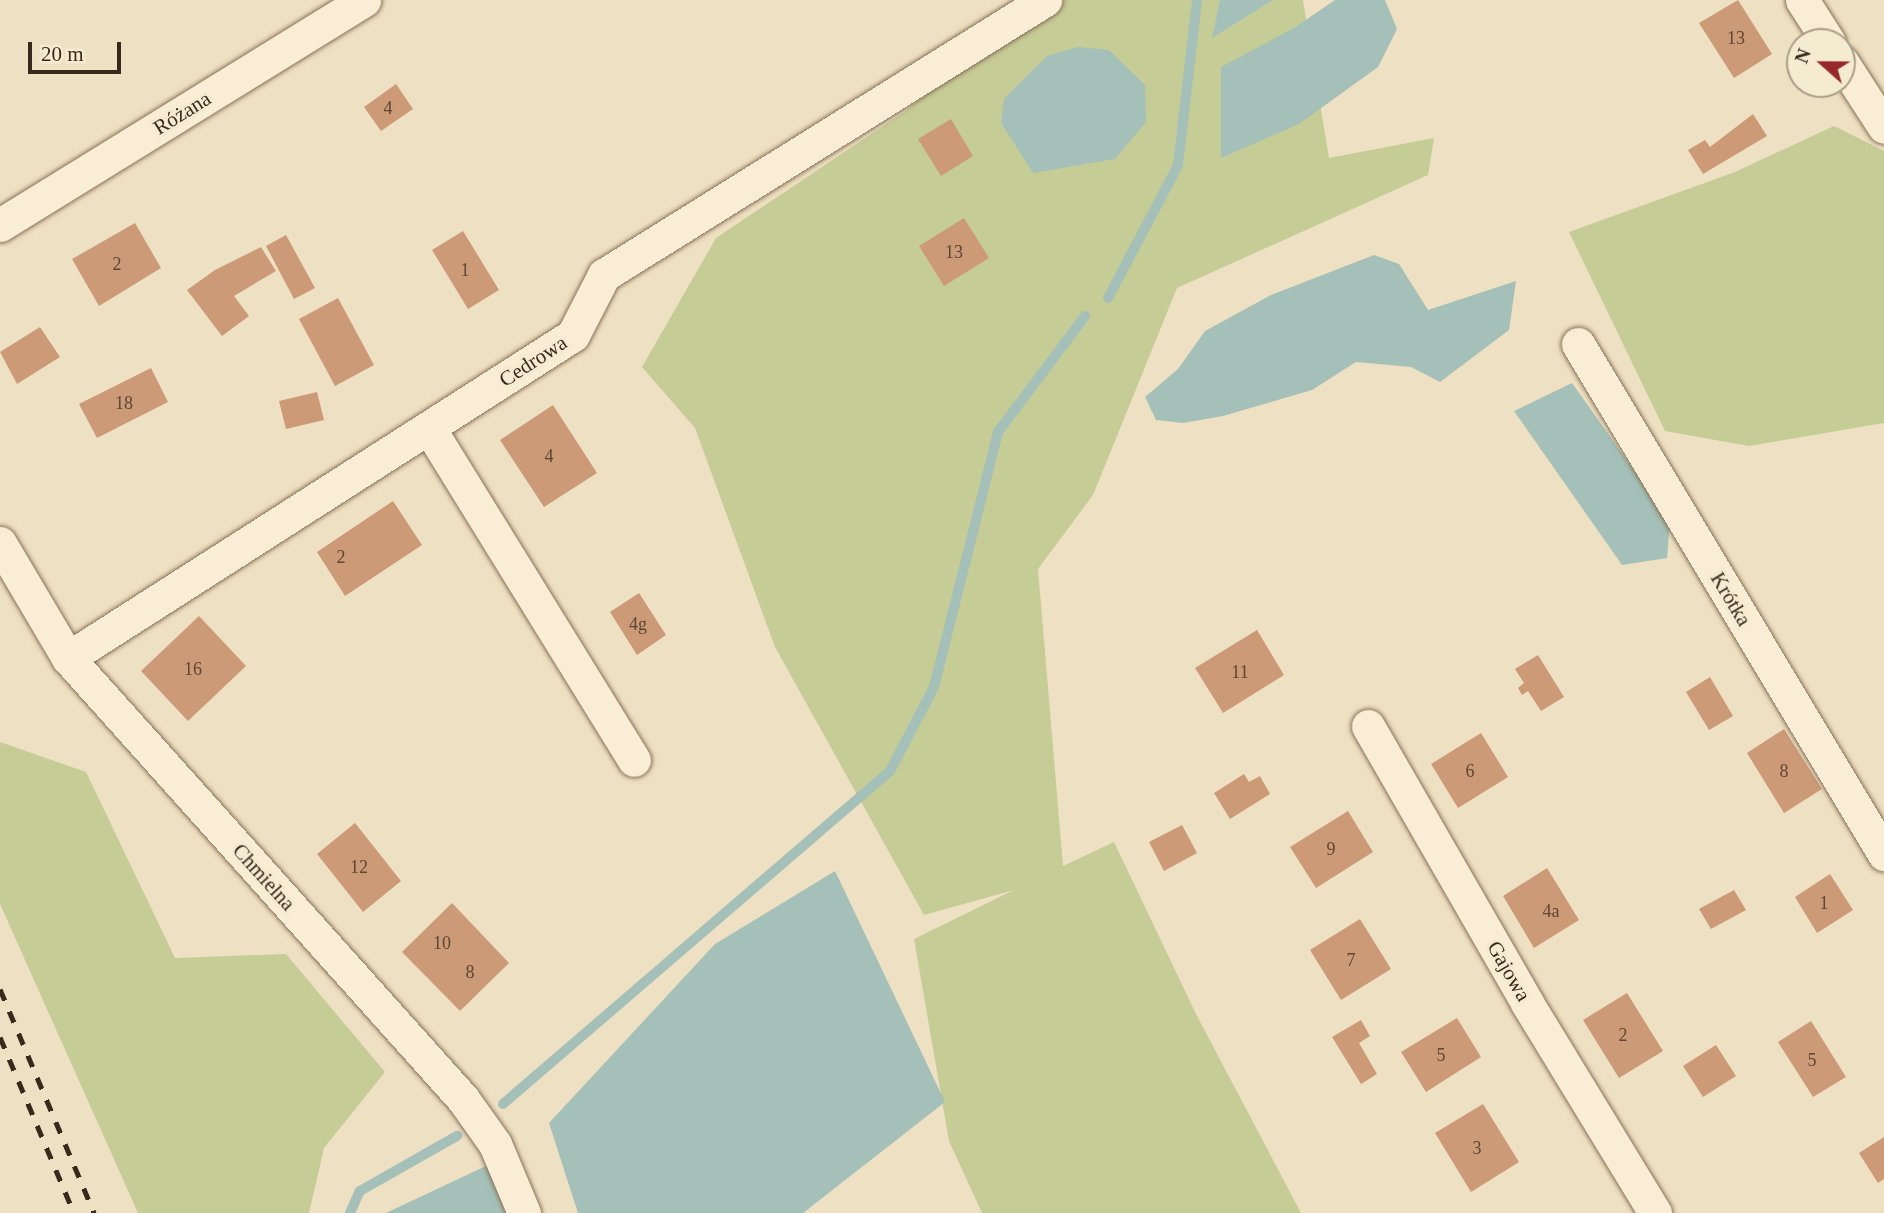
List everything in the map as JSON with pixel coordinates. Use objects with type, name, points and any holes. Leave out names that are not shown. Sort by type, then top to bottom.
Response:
[{"type":"street","name":"Różana","points":[[0,225],[364,0]]},
{"type":"street","name":"Cedrowa","points":[[68,658],[573,335],[604,275],[1045,0]]},
{"type":"street","points":[[1802,0],[1820,28]]},
{"type":"street","points":[[1856,84],[1884,127]]},
{"type":"street","name":"Krótka","points":[[1578,344],[1884,854]]},
{"type":"street","points":[[429,428],[634,760]]},
{"type":"street","name":"Chmielna","points":[[0,543],[68,658],[463,1099],[495,1144],[524,1213]]},
{"type":"street","name":"Gajowa","points":[[1368,726],[1527,1003],[1656,1213]]},
{"type":"green space","points":[[1021,0],[1303,0],[1329,158],[1434,138],[1428,175],[1177,288],[1093,495],[1038,569],[1063,866],[1114,842],[1196,1014],[1301,1213],[982,1213],[949,1141],[914,939],[1014,890],[924,915],[775,647],[695,428],[642,367],[716,238],[907,110],[1018,12]]},
{"type":"green space","points":[[1834,126],[1884,151],[1884,423],[1749,446],[1665,431],[1569,232],[1735,172]]},
{"type":"green space","points":[[0,742],[86,772],[175,958],[286,954],[385,1072],[324,1148],[309,1213],[138,1213],[0,904]]},
{"type":"water","points":[[1220,0],[1273,0],[1212,38]]},
{"type":"water","points":[[1335,0],[1385,0],[1397,29],[1378,67],[1299,124],[1221,158],[1221,67],[1294,28]]},
{"type":"water","points":[[1078,47],[1109,50],[1145,85],[1146,122],[1115,159],[1033,173],[1001,123],[1004,99],[1047,56]]},
{"type":"water","points":[[1374,255],[1399,264],[1428,310],[1516,281],[1509,330],[1440,382],[1411,367],[1356,362],[1312,390],[1223,416],[1183,423],[1156,420],[1145,397],[1178,369],[1205,331],[1271,295]]},
{"type":"water","points":[[1572,383],[1670,521],[1667,558],[1622,565],[1514,411]]},
{"type":"water","points":[[835,871],[945,1102],[803,1213],[578,1213],[549,1123],[715,944]]},
{"type":"water","points":[[488,1165],[506,1213],[386,1213]]},
{"type":"building","points":[[1738,0],[1772,54],[1734,78],[1699,23]]},
{"type":"building","points":[[396,84],[413,109],[381,131],[364,107]]},
{"type":"building","points":[[1753,114],[1767,136],[1703,174],[1688,150],[1705,140],[1710,147]]},
{"type":"building","points":[[951,119],[973,156],[941,176],[918,139]]},
{"type":"building","points":[[964,218],[989,258],[944,286],[919,246]]},
{"type":"building","points":[[135,223],[161,268],[99,306],[72,259]]},
{"type":"building","points":[[463,231],[499,290],[468,309],[432,250]]},
{"type":"building","points":[[286,235],[315,288],[294,299],[266,246]]},
{"type":"building","points":[[261,247],[276,271],[234,296],[249,316],[222,336],[187,290],[215,270]]},
{"type":"building","points":[[338,298],[374,365],[335,386],[299,319]]},
{"type":"building","points":[[40,327],[60,357],[17,384],[0,352]]},
{"type":"building","points":[[151,368],[168,402],[97,438],[79,404]]},
{"type":"building","points":[[317,392],[324,420],[286,429],[279,401]]},
{"type":"building","points":[[553,405],[597,473],[544,507],[500,440]]},
{"type":"building","points":[[393,501],[422,545],[345,596],[317,552]]},
{"type":"building","points":[[639,593],[666,635],[637,655],[610,612]]},
{"type":"building","points":[[199,616],[246,666],[188,721],[141,671]]},
{"type":"building","points":[[1257,630],[1284,675],[1223,713],[1195,668]]},
{"type":"building","points":[[1538,655],[1564,697],[1541,711],[1528,691],[1522,695],[1518,688],[1524,683],[1515,669]]},
{"type":"building","points":[[1710,677],[1733,716],[1709,730],[1686,692]]},
{"type":"building","points":[[1784,729],[1822,789],[1784,813],[1747,753]]},
{"type":"building","points":[[1481,733],[1508,777],[1458,808],[1431,764]]},
{"type":"building","points":[[1244,774],[1249,782],[1260,776],[1270,794],[1230,819],[1214,793]]},
{"type":"building","points":[[1348,811],[1373,852],[1316,888],[1290,847]]},
{"type":"building","points":[[355,823],[401,881],[363,912],[317,854]]},
{"type":"building","points":[[1182,825],[1197,853],[1164,871],[1149,842]]},
{"type":"building","points":[[1547,868],[1579,920],[1534,948],[1503,896]]},
{"type":"building","points":[[1830,874],[1853,910],[1817,933],[1795,897]]},
{"type":"building","points":[[1734,890],[1746,910],[1711,929],[1699,909]]},
{"type":"building","points":[[452,903],[509,963],[460,1011],[402,952]]},
{"type":"building","points":[[1360,919],[1391,969],[1341,1000],[1310,950]]},
{"type":"building","points":[[1627,993],[1663,1051],[1619,1078],[1583,1020]]},
{"type":"building","points":[[1457,1018],[1481,1057],[1426,1092],[1401,1052]]},
{"type":"building","points":[[1361,1020],[1370,1036],[1359,1043],[1377,1074],[1361,1084],[1332,1037]]},
{"type":"building","points":[[1811,1021],[1846,1077],[1813,1097],[1778,1042]]},
{"type":"building","points":[[1716,1045],[1736,1076],[1703,1097],[1683,1066]]},
{"type":"building","points":[[1483,1104],[1519,1162],[1471,1192],[1435,1133]]},
{"type":"building","points":[[1884,1137],[1884,1179],[1878,1183],[1859,1153]]},
{"type":"waterway","points":[[1108,298],[1178,165],[1197,0]]},
{"type":"waterway","points":[[503,1104],[890,771],[934,687],[998,432],[1085,316]]},
{"type":"waterway","points":[[350,1213],[360,1191],[457,1136]]},
{"type":"railway","points":[[0,989],[94,1213]]},
{"type":"railway","points":[[0,1037],[74,1213]]}]
